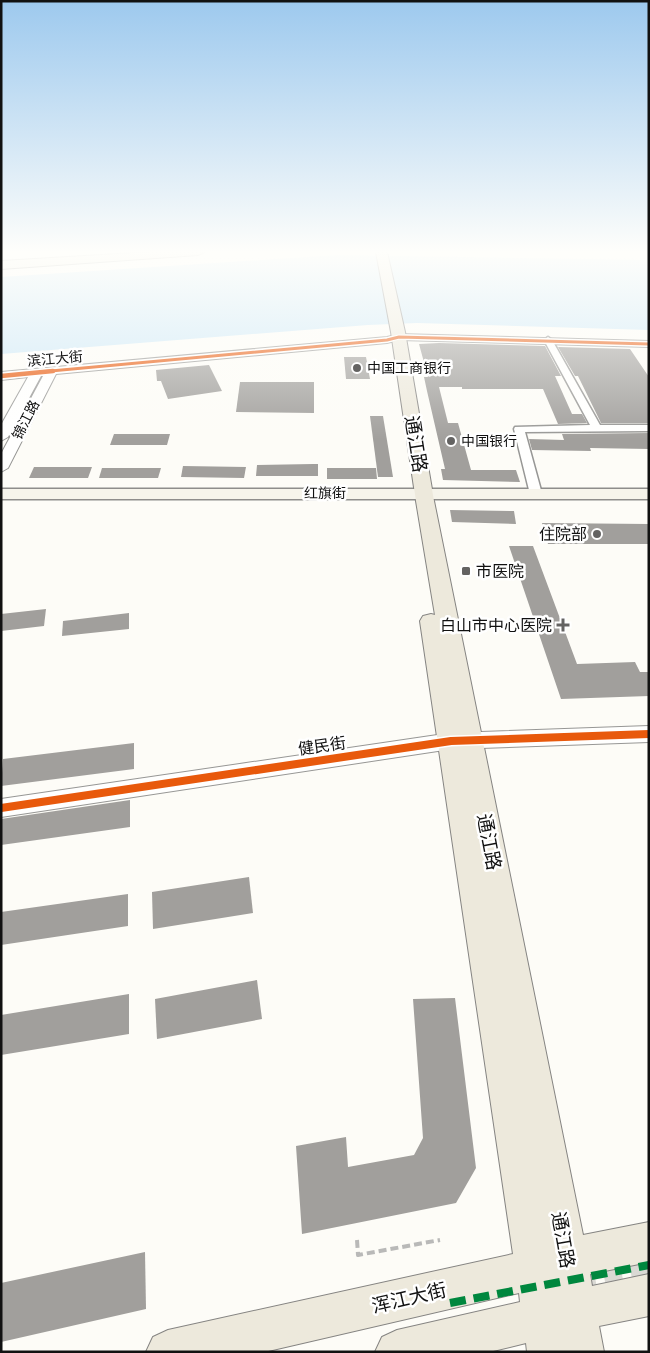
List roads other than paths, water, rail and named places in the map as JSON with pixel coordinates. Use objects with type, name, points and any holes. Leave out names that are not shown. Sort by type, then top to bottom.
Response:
[{"type":"main road","points":[[388,315],[393,335]]},
{"type":"main road","points":[[390,315],[393,335]]},
{"type":"main road","name":"通江路","points":[[393,335],[418,497],[552,1264],[556,1326],[582,1352]]},
{"type":"main road","name":"红旗街","points":[[1,494],[418,497],[649,494]]},
{"type":"main road","points":[[1,503],[418,497],[649,501]]},
{"type":"main road","name":"浑江大街","points":[[168,1352],[649,1242]]},
{"type":"main road","points":[[396,1352],[556,1326],[649,1294]]},
{"type":"street","name":"滨江大街","points":[[1,376],[36,374],[393,335],[649,344]]},
{"type":"street","points":[[548,340],[597,428]]},
{"type":"street","name":"锦江路","points":[[1,468],[51,372]]},
{"type":"street","name":"锦江路","points":[[1,437],[36,374]]},
{"type":"street","points":[[536,494],[519,429],[649,428]]},
{"type":"street","name":"健民街","points":[[1,808],[460,740],[649,734]]},
{"type":"water","points":[[1,315],[649,315],[649,330],[417,323],[368,325],[1,354]]},
{"type":"tunnel","points":[[577,1279],[649,1265]]},
{"type":"place","name":"中国工商银行","points":[[357,368]]},
{"type":"place","name":"中国银行","points":[[451,441]]},
{"type":"place","name":"住院部","points":[[597,534]]},
{"type":"place","name":"市医院","points":[[466,571]]},
{"type":"place","name":"白山市中心医院","points":[[563,625]]}]
